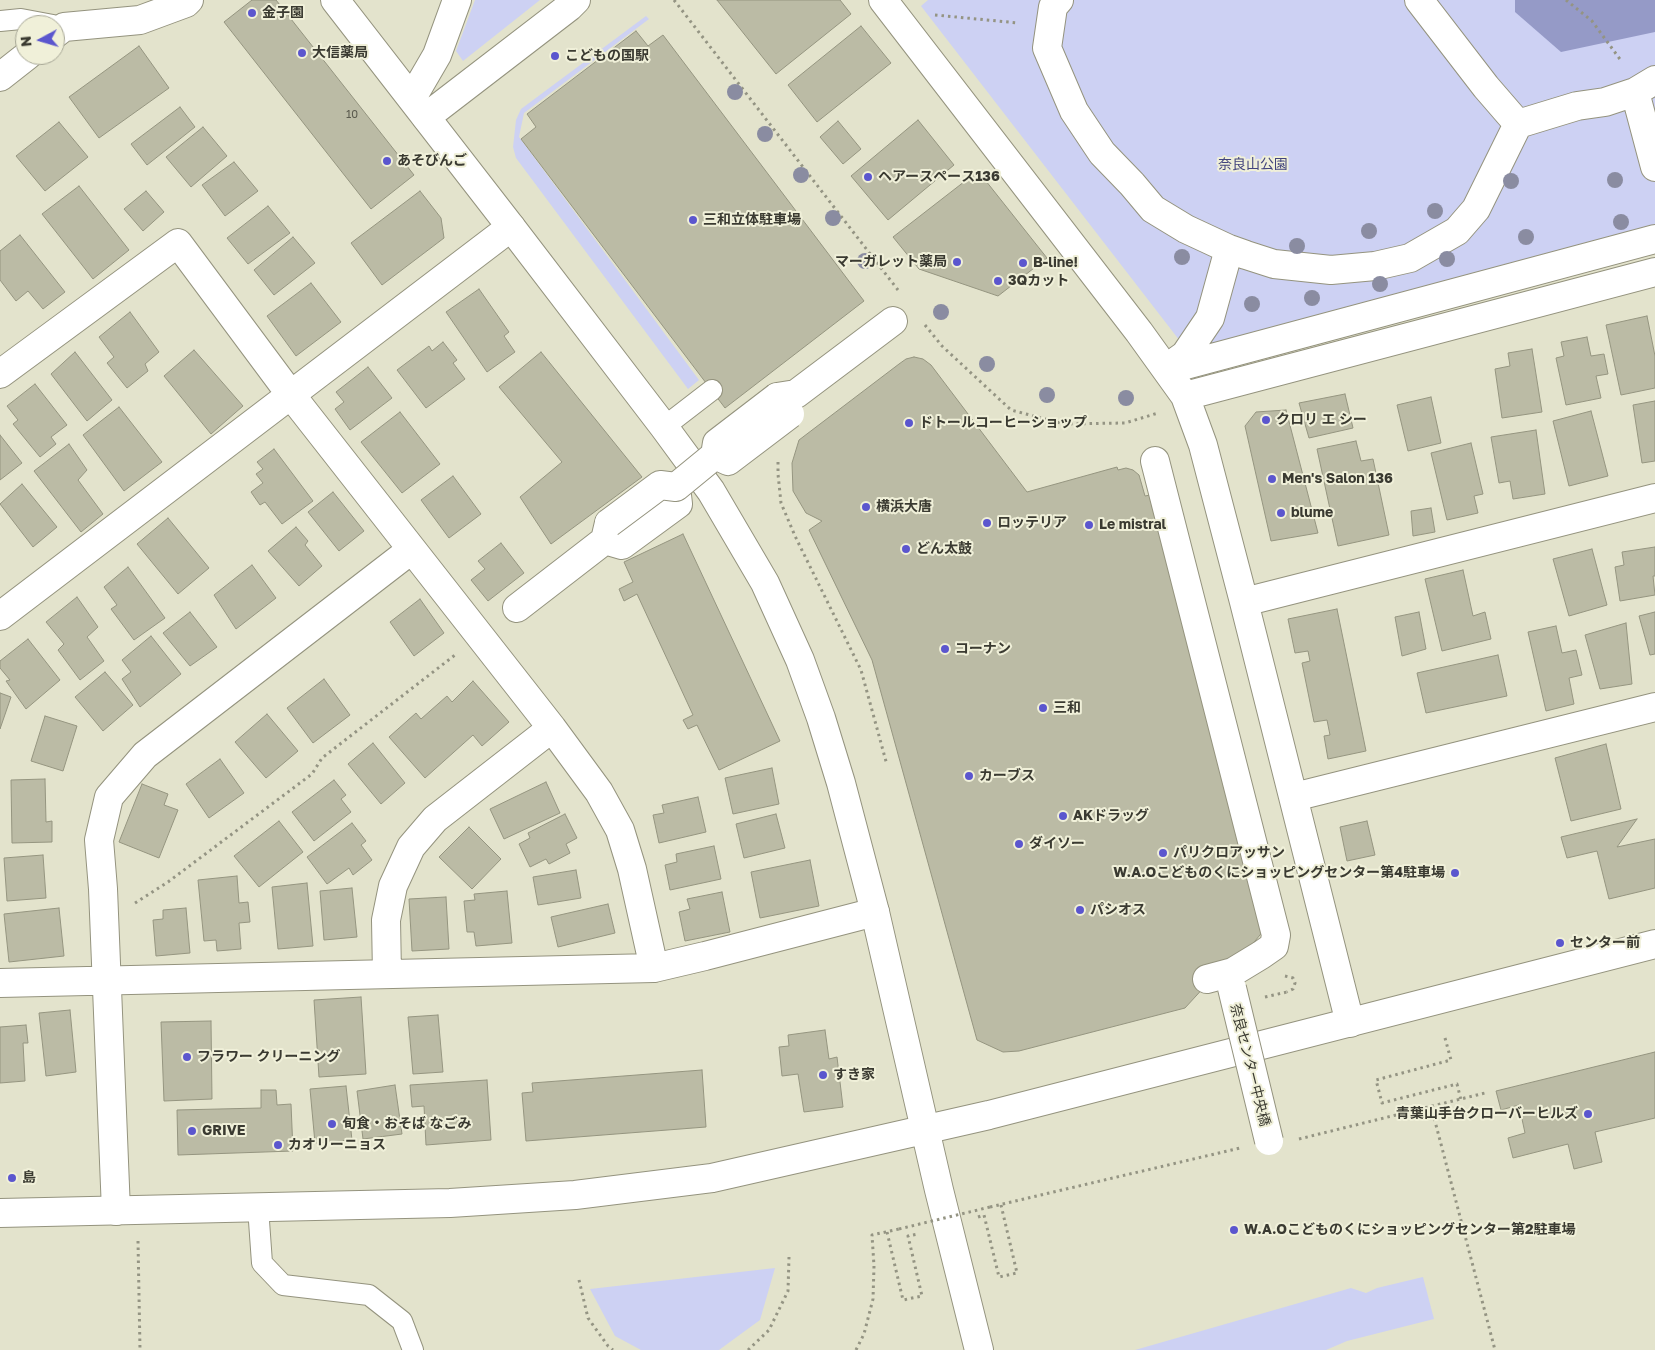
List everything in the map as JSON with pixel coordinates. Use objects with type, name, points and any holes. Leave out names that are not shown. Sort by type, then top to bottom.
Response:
[{"type":"street","points":[[65,27],[140,20],[186,3],[189,0]]},
{"type":"street","points":[[335,0],[664,427],[711,491],[765,583],[800,660],[821,718],[841,783],[875,912],[979,1350]]},
{"type":"street","points":[[419,108],[457,0]]},
{"type":"street","points":[[419,108],[569,7],[576,0]]},
{"type":"street","points":[[883,0],[1139,332],[1186,400],[1203,445],[1350,1023]]},
{"type":"street","points":[[1059,0],[1053,7],[1047,48],[1074,112],[1102,153],[1153,209],[1186,229],[1229,249],[1274,264],[1331,270],[1374,266],[1410,258],[1457,231],[1476,209],[1518,124],[1576,106],[1605,102],[1645,86],[1655,167]]},
{"type":"street","points":[[1420,0],[1486,87],[1518,124]]},
{"type":"street","points":[[0,77],[15,65]]},
{"type":"street","points":[[0,616],[511,227]]},
{"type":"street","points":[[1229,249],[1210,318],[1180,363],[1655,239]]},
{"type":"street","points":[[0,374],[178,244],[411,550],[552,728],[599,792],[620,830],[632,869],[654,968]]},
{"type":"street","points":[[1186,400],[1655,272]]},
{"type":"street","points":[[517,608],[612,536],[660,485],[676,487],[715,455],[717,443],[788,402],[893,321]]},
{"type":"street","name":"奈良センター中央橋","points":[[1155,461],[1276,935],[1274,946],[1223,976],[1269,1141]]},
{"type":"street","points":[[1244,602],[1655,498]]},
{"type":"street","points":[[116,1211],[104,889],[100,840],[109,797],[145,755],[411,550]]},
{"type":"street","points":[[1294,797],[1655,707]]},
{"type":"street","points":[[387,974],[386,920],[393,886],[411,847],[435,820],[552,728]]},
{"type":"street","points":[[0,983],[654,968],[875,912]]},
{"type":"street","points":[[0,1213],[450,1202],[576,1195],[646,1188],[712,1178],[926,1130],[1655,944]]},
{"type":"lane","points":[[0,21],[15,20]]},
{"type":"lane","points":[[664,427],[712,390]]},
{"type":"lane","points":[[258,1207],[262,1263],[283,1284],[369,1295],[402,1320],[413,1350]]},
{"type":"path","points":[[674,0],[899,292]]},
{"type":"path","points":[[1566,0],[1592,22],[1622,62]]},
{"type":"path","points":[[928,14],[1022,24]]},
{"type":"path","points":[[924,323],[942,346],[1011,410],[1064,424],[1125,423],[1186,400]]},
{"type":"path","points":[[779,457],[778,474],[782,503],[795,536],[861,670],[887,765]]},
{"type":"path","points":[[127,908],[168,882],[312,774],[322,758],[479,636]]},
{"type":"path","points":[[1287,976],[1293,978],[1295,983],[1294,989],[1287,992]]},
{"type":"path","points":[[1445,1038],[1451,1060],[1376,1080],[1382,1103],[1457,1084],[1460,1100]]},
{"type":"path","points":[[1431,1106],[1495,1350]]},
{"type":"path","points":[[984,1215],[999,1277],[1017,1273],[1001,1205]]},
{"type":"path","points":[[856,1350],[864,1334],[872,1299],[874,1266],[872,1235],[990,1207]]},
{"type":"path","points":[[887,1232],[903,1300],[922,1296],[908,1236],[921,1233]]},
{"type":"path","points":[[138,1240],[140,1350]]},
{"type":"path","points":[[748,1350],[770,1330],[788,1291],[789,1257]]},
{"type":"path","points":[[579,1280],[588,1318],[613,1350]]},
{"type":"green space","points":[[475,0],[540,0],[463,61],[456,51]]},
{"type":"green space","name":"奈良山公園","points":[[928,0],[1655,0],[1655,227],[1190,354],[921,6]]},
{"type":"green space","points":[[646,16],[649,19],[524,113],[519,137],[699,380],[688,389],[516,158],[513,147],[516,120],[521,109]]},
{"type":"green space","points":[[775,1268],[760,1320],[719,1350],[641,1350],[615,1336],[590,1289]]},
{"type":"green space","points":[[1423,1277],[1434,1319],[1347,1341],[1326,1350],[1135,1350],[1351,1288],[1366,1293],[1377,1288]]},
{"type":"shaded area","points":[[1515,0],[1655,0],[1655,32],[1561,52],[1515,12]]},
{"type":"building","points":[[252,0],[276,0],[414,175],[371,209],[224,22]]},
{"type":"building","points":[[717,0],[840,0],[851,14],[776,74]]},
{"type":"building","points":[[861,26],[891,63],[817,122],[788,85]]},
{"type":"building","name":"三和立体駐車場","points":[[636,31],[648,46],[663,35],[864,301],[725,408],[521,139],[536,127],[527,114]]},
{"type":"building","points":[[139,46],[169,88],[99,138],[69,97]]},
{"type":"building","points":[[180,107],[195,127],[147,165],[131,144]]},
{"type":"building","points":[[918,120],[954,165],[888,220],[851,176]]},
{"type":"building","points":[[838,121],[861,149],[843,164],[820,137]]},
{"type":"building","points":[[59,122],[88,157],[45,191],[16,156]]},
{"type":"building","points":[[203,127],[227,156],[191,187],[166,157]]},
{"type":"building","points":[[234,162],[258,191],[225,216],[202,185]]},
{"type":"building","points":[[978,171],[1047,258],[998,296],[919,269],[893,237]]},
{"type":"building","points":[[79,186],[129,250],[93,279],[42,214]]},
{"type":"building","points":[[146,191],[164,212],[143,231],[124,209]]},
{"type":"building","points":[[420,191],[441,218],[444,238],[382,285],[351,243]]},
{"type":"building","points":[[268,206],[290,233],[248,264],[227,238]]},
{"type":"building","points":[[20,235],[65,292],[43,309],[28,291],[16,301],[0,280],[0,251]]},
{"type":"building","points":[[293,237],[315,263],[274,295],[254,270]]},
{"type":"building","points":[[311,283],[341,322],[296,356],[267,316]]},
{"type":"building","points":[[479,289],[509,332],[504,336],[515,352],[487,372],[446,312]]},
{"type":"building","points":[[130,312],[159,352],[145,364],[148,371],[127,388],[107,363],[114,357],[99,337]]},
{"type":"building","points":[[1647,316],[1655,356],[1655,388],[1621,395],[1606,325]]},
{"type":"building","points":[[1587,337],[1591,356],[1604,354],[1608,374],[1596,376],[1601,398],[1566,405],[1556,358],[1564,356],[1561,342]]},
{"type":"building","points":[[443,342],[457,360],[453,363],[465,379],[426,408],[397,370],[429,346],[432,351]]},
{"type":"building","points":[[1532,349],[1542,412],[1502,418],[1495,369],[1510,366],[1508,353]]},
{"type":"building","points":[[194,350],[243,406],[211,434],[164,376]]},
{"type":"building","points":[[75,352],[112,400],[87,421],[51,374]]},
{"type":"building","points":[[541,352],[642,477],[551,544],[520,497],[562,462],[499,387]]},
{"type":"building","points":[[914,357],[923,359],[931,365],[1027,492],[1117,467],[1118,470],[1126,468],[1133,470],[1139,475],[1145,496],[1150,495],[1264,930],[1251,946],[1207,984],[1185,1008],[1019,1051],[1003,1052],[977,1040],[872,660],[809,530],[822,521],[806,513],[793,491],[792,463],[799,440],[899,364],[906,359]]},
{"type":"building","points":[[368,367],[392,398],[350,430],[335,409],[344,402],[336,392]]},
{"type":"building","points":[[35,384],[67,425],[51,437],[56,444],[40,457],[13,424],[18,420],[7,406]]},
{"type":"building","points":[[1345,394],[1353,428],[1309,438],[1299,403]]},
{"type":"building","points":[[1431,397],[1441,443],[1408,451],[1397,405]]},
{"type":"building","points":[[1655,401],[1655,461],[1642,463],[1633,405]]},
{"type":"building","points":[[119,407],[162,462],[124,491],[83,435]]},
{"type":"building","points":[[1286,410],[1318,533],[1271,541],[1245,426],[1256,412]]},
{"type":"building","points":[[1591,411],[1608,476],[1569,486],[1553,421]]},
{"type":"building","points":[[400,412],[440,464],[402,493],[361,442]]},
{"type":"building","points":[[1536,430],[1545,494],[1513,499],[1510,481],[1499,483],[1491,437]]},
{"type":"building","points":[[0,435],[22,463],[0,480]]},
{"type":"building","points":[[1356,441],[1361,461],[1373,459],[1389,535],[1338,546],[1317,449]]},
{"type":"building","points":[[1471,443],[1483,494],[1474,496],[1478,513],[1447,520],[1431,453]]},
{"type":"building","points":[[69,444],[87,470],[78,480],[103,514],[81,532],[34,471]]},
{"type":"building","points":[[274,449],[313,501],[282,524],[265,502],[260,505],[251,492],[263,483],[256,474],[263,469],[257,462]]},
{"type":"building","points":[[453,476],[481,514],[449,538],[421,500]]},
{"type":"building","points":[[22,484],[57,527],[33,547],[0,504]]},
{"type":"building","points":[[333,492],[364,531],[339,551],[308,512]]},
{"type":"building","points":[[1431,508],[1435,532],[1413,536],[1411,511]]},
{"type":"building","points":[[168,518],[209,568],[178,594],[137,544]]},
{"type":"building","points":[[296,527],[308,541],[305,545],[322,566],[299,586],[268,551]]},
{"type":"building","points":[[683,534],[780,741],[719,770],[697,725],[688,729],[683,720],[693,715],[637,594],[624,601],[619,589],[633,582],[624,562]]},
{"type":"building","points":[[501,543],[524,573],[488,601],[471,580],[485,569],[478,561]]},
{"type":"building","points":[[1655,547],[1655,576],[1653,576],[1655,595],[1620,601],[1615,567],[1624,565],[1622,552]]},
{"type":"building","points":[[1592,549],[1607,605],[1569,616],[1553,559]]},
{"type":"building","points":[[252,565],[276,598],[236,629],[214,595]]},
{"type":"building","points":[[128,567],[165,618],[134,640],[111,609],[117,605],[104,587]]},
{"type":"building","points":[[1463,570],[1473,616],[1485,612],[1491,639],[1442,651],[1425,579]]},
{"type":"building","points":[[77,597],[98,627],[87,637],[104,661],[80,680],[58,650],[64,644],[46,622]]},
{"type":"building","points":[[420,599],[444,633],[414,656],[390,622]]},
{"type":"building","points":[[1337,609],[1366,751],[1328,759],[1324,736],[1330,735],[1327,720],[1314,722],[1302,663],[1310,661],[1308,651],[1295,653],[1288,619]]},
{"type":"building","points":[[190,612],[217,647],[190,666],[163,633]]},
{"type":"building","points":[[1419,612],[1426,649],[1402,656],[1395,617]]},
{"type":"building","points":[[1655,612],[1655,654],[1650,655],[1639,616]]},
{"type":"building","points":[[1626,623],[1632,684],[1600,689],[1585,635]]},
{"type":"building","points":[[1556,626],[1562,653],[1576,650],[1582,675],[1569,678],[1574,704],[1546,711],[1528,632]]},
{"type":"building","points":[[151,636],[181,674],[140,707],[122,679],[131,672],[122,660]]},
{"type":"building","points":[[28,639],[60,680],[26,709],[6,681],[10,680],[0,668],[0,661]]},
{"type":"building","points":[[1498,655],[1507,696],[1426,713],[1417,673]]},
{"type":"building","points":[[105,672],[133,705],[103,731],[75,697]]},
{"type":"building","points":[[324,679],[350,715],[313,743],[287,708]]},
{"type":"building","points":[[473,681],[509,722],[482,746],[473,735],[425,778],[389,737],[416,713],[421,719],[447,696],[452,702]]},
{"type":"building","points":[[0,693],[11,697],[0,729]]},
{"type":"building","points":[[267,714],[298,751],[266,778],[235,742]]},
{"type":"building","points":[[45,716],[77,726],[63,771],[31,761]]},
{"type":"building","points":[[373,743],[405,783],[381,804],[348,764]]},
{"type":"building","points":[[1606,744],[1621,809],[1571,821],[1555,758]]},
{"type":"building","points":[[220,759],[244,793],[209,818],[186,784]]},
{"type":"building","points":[[772,768],[779,804],[733,814],[725,778]]},
{"type":"building","points":[[45,779],[46,822],[52,821],[52,842],[12,843],[11,780]]},
{"type":"building","points":[[334,780],[346,795],[341,799],[351,812],[314,841],[292,812]]},
{"type":"building","points":[[546,782],[560,813],[504,839],[490,809]]},
{"type":"building","points":[[142,784],[168,794],[164,805],[178,810],[159,858],[119,842]]},
{"type":"building","points":[[698,797],[706,832],[659,843],[653,815],[664,813],[662,805]]},
{"type":"building","points":[[565,814],[577,838],[566,844],[570,853],[549,864],[546,859],[530,867],[519,844],[530,838],[528,833]]},
{"type":"building","points":[[776,814],[785,848],[744,858],[736,824]]},
{"type":"building","points":[[1637,819],[1617,847],[1655,839],[1655,888],[1609,899],[1597,851],[1567,858],[1561,837]]},
{"type":"building","points":[[279,821],[303,852],[259,887],[234,856]]},
{"type":"building","points":[[1367,821],[1375,855],[1347,861],[1340,827]]},
{"type":"building","points":[[352,823],[366,841],[361,845],[372,860],[353,875],[349,868],[327,884],[307,857]]},
{"type":"building","points":[[469,827],[501,859],[472,889],[439,857]]},
{"type":"building","points":[[714,846],[721,879],[670,890],[665,865],[677,862],[676,854]]},
{"type":"building","points":[[43,855],[46,898],[7,901],[4,858]]},
{"type":"building","points":[[810,860],[819,906],[760,918],[751,872]]},
{"type":"building","points":[[576,870],[581,898],[538,905],[533,877]]},
{"type":"building","points":[[237,876],[239,903],[248,902],[250,922],[239,923],[241,949],[217,951],[216,940],[204,941],[198,880]]},
{"type":"building","points":[[307,883],[313,946],[278,949],[272,887]]},
{"type":"building","points":[[352,888],[357,937],[324,940],[320,891]]},
{"type":"building","points":[[507,891],[512,943],[476,946],[474,932],[467,932],[464,901],[475,900],[474,894]]},
{"type":"building","points":[[722,892],[730,932],[685,941],[679,912],[690,909],[687,899]]},
{"type":"building","points":[[446,897],[449,949],[412,951],[409,899]]},
{"type":"building","points":[[608,904],[615,933],[558,947],[551,917]]},
{"type":"building","points":[[59,908],[64,956],[9,962],[4,914]]},
{"type":"building","points":[[186,908],[190,953],[156,956],[153,920],[163,919],[163,910]]},
{"type":"building","points":[[361,997],[366,1074],[319,1077],[314,1000]]},
{"type":"building","points":[[70,1010],[76,1072],[46,1076],[39,1013]]},
{"type":"building","points":[[438,1015],[443,1072],[413,1074],[408,1017]]},
{"type":"building","points":[[211,1021],[212,1099],[164,1101],[161,1022]]},
{"type":"building","points":[[26,1025],[28,1043],[23,1043],[25,1081],[0,1083],[0,1027]]},
{"type":"building","points":[[825,1030],[829,1059],[837,1057],[843,1107],[804,1112],[798,1074],[782,1076],[779,1047],[789,1046],[788,1035]]},
{"type":"building","name":"青葉山手台クローバーヒルズ","points":[[1655,1052],[1655,1118],[1595,1132],[1602,1162],[1574,1169],[1568,1144],[1513,1158],[1508,1138],[1525,1133],[1519,1105],[1501,1110],[1496,1091]]},
{"type":"building","points":[[702,1070],[706,1127],[526,1141],[522,1093],[533,1092],[532,1083]]},
{"type":"building","points":[[487,1080],[491,1140],[426,1145],[424,1106],[412,1107],[410,1085]]},
{"type":"building","points":[[395,1085],[402,1134],[363,1139],[357,1091]]},
{"type":"building","points":[[346,1086],[352,1140],[315,1143],[310,1089]]},
{"type":"building","points":[[261,1090],[276,1090],[277,1105],[291,1104],[293,1151],[178,1155],[177,1110],[261,1108]]},
{"type":"place","name":"金子園","points":[[252,13]]},
{"type":"place","name":"大信薬局","points":[[302,53]]},
{"type":"place","name":"こどもの国駅","points":[[555,56]]},
{"type":"place","name":"あそびんご","points":[[387,161]]},
{"type":"place","name":"ヘアースペース136","points":[[868,177]]},
{"type":"place","name":"三和立体駐車場","points":[[693,220]]},
{"type":"place","name":"マーガレット薬局","points":[[957,262]]},
{"type":"place","name":"B-line!","points":[[1023,263]]},
{"type":"place","name":"3Qカット","points":[[998,281]]},
{"type":"place","name":"クロリ エ シー","points":[[1266,420]]},
{"type":"place","name":"ドトールコーヒーショップ","points":[[909,423]]},
{"type":"place","name":"Men's Salon 136","points":[[1272,479]]},
{"type":"place","name":"横浜大唐","points":[[866,507]]},
{"type":"place","name":"blume","points":[[1281,513]]},
{"type":"place","name":"ロッテリア","points":[[987,523]]},
{"type":"place","name":"Le mistral","points":[[1089,525]]},
{"type":"place","name":"どん太鼓","points":[[906,549]]},
{"type":"place","name":"コーナン","points":[[945,649]]},
{"type":"place","name":"三和","points":[[1043,708]]},
{"type":"place","name":"カーブス","points":[[969,776]]},
{"type":"place","name":"AKドラッグ","points":[[1063,816]]},
{"type":"place","name":"ダイソー","points":[[1019,844]]},
{"type":"place","name":"パリクロアッサン","points":[[1163,853]]},
{"type":"place","name":"W.A.Oこどものくにショッピングセンター第4駐車場","points":[[1455,873]]},
{"type":"place","name":"パシオス","points":[[1080,910]]},
{"type":"place","name":"センター前","points":[[1560,943]]},
{"type":"place","name":"フラワー クリーニング","points":[[187,1057]]},
{"type":"place","name":"すき家","points":[[823,1075]]},
{"type":"place","name":"青葉山手台クローバーヒルズ","points":[[1588,1114]]},
{"type":"place","name":"旬食・おそば なごみ","points":[[332,1124]]},
{"type":"place","name":"GRIVE","points":[[192,1131]]},
{"type":"place","name":"カオリーニョス","points":[[278,1145]]},
{"type":"place","name":"島","points":[[12,1178]]},
{"type":"place","name":"W.A.Oこどものくにショッピングセンター第2駐車場","points":[[1234,1230]]}]
